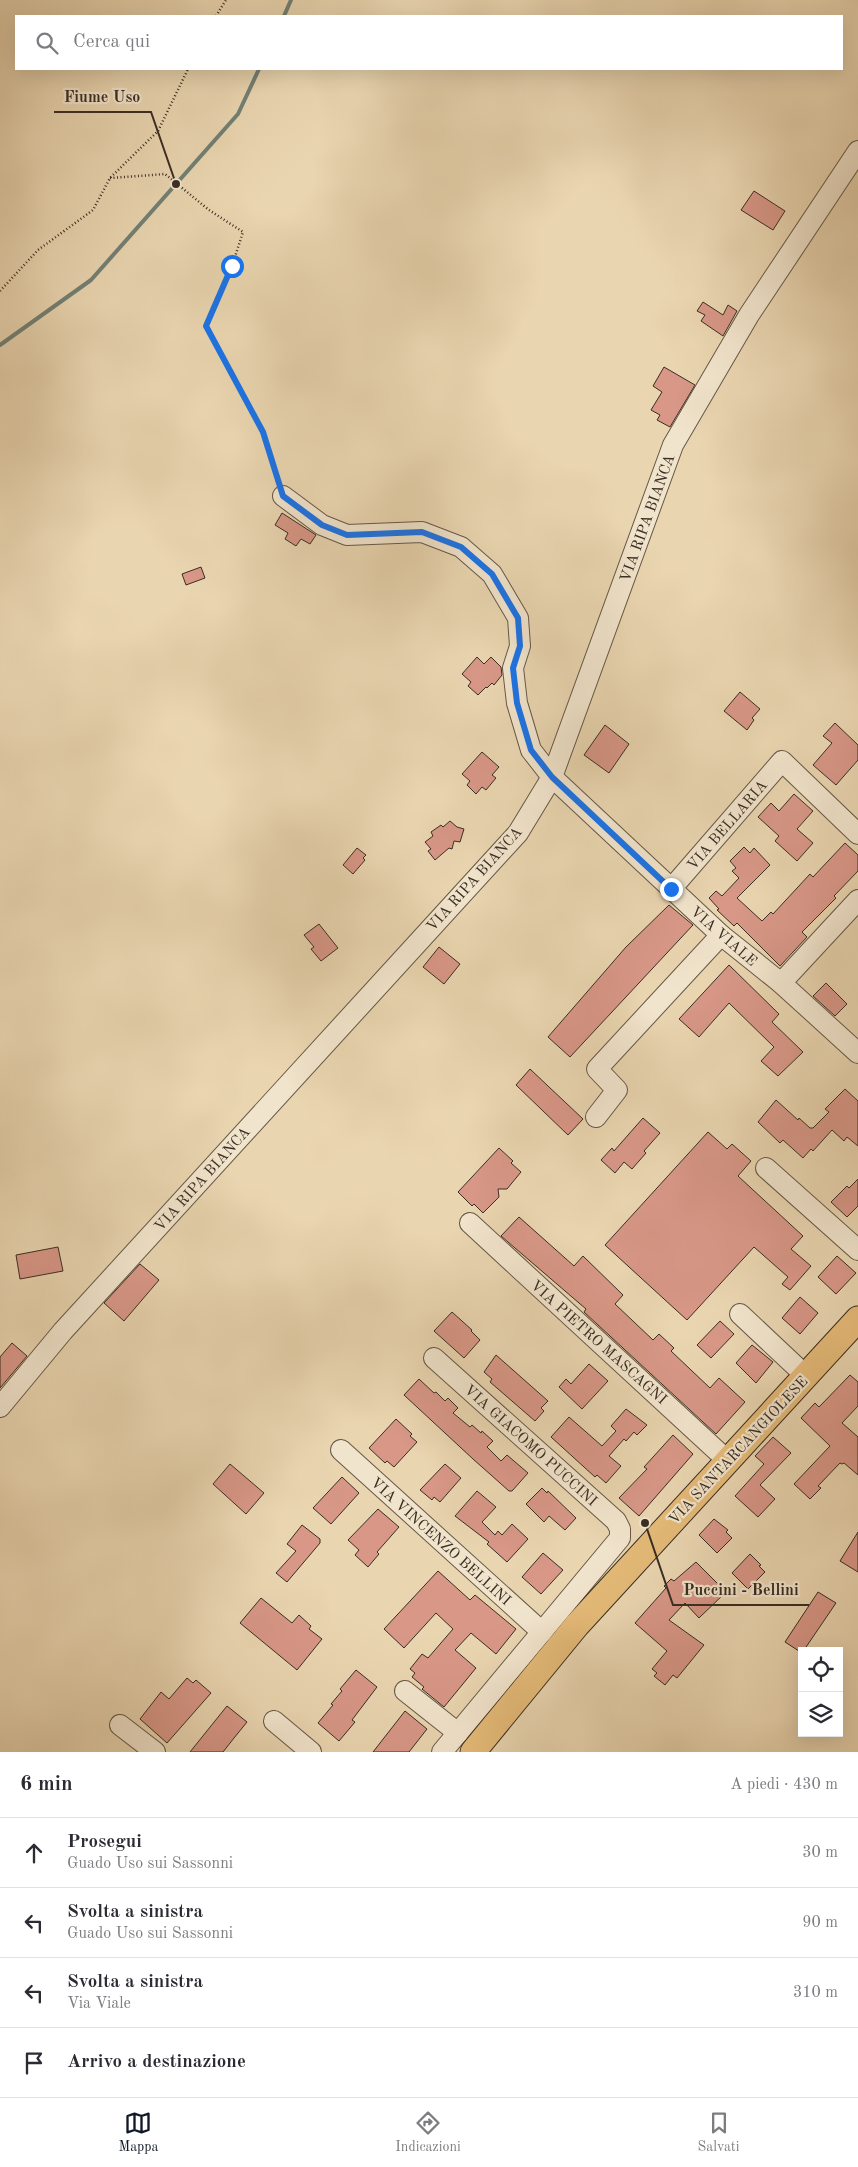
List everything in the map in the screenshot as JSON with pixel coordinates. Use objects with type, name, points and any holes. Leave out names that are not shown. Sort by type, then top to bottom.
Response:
[{"type":"main road","name":"VIA SANTARCANGIOLESE","points":[[465,1743],[569,1617],[728,1461],[858,1319]]},
{"type":"street","name":"VIA RIPA BIANCA","points":[[0,1407],[70,1324],[518,833],[552,777],[673,445],[749,315],[858,151]]},
{"type":"street","name":"VIA VIALE","points":[[283,496],[322,525],[347,535],[422,532],[461,547],[492,574],[518,618],[520,646],[513,668],[517,703],[531,750],[552,777],[671,889],[721,935],[780,983],[858,1053]]},
{"type":"street","name":"VIA BELLARIA","points":[[671,889],[782,761],[858,834]]},
{"type":"street","points":[[780,983],[858,900]]},
{"type":"street","points":[[596,1117],[617,1090],[597,1069],[721,935]]},
{"type":"street","points":[[766,1168],[858,1250]]},
{"type":"street","name":"VIA PIETRO MASCAGNI","points":[[470,1223],[728,1461]]},
{"type":"street","points":[[740,1314],[806,1376]]},
{"type":"street","name":"VIA GIACOMO PUCCINI","points":[[434,1358],[616,1521],[620,1529],[620,1538]]},
{"type":"street","name":"VIA VINCENZO BELLINI","points":[[341,1450],[542,1632]]},
{"type":"street","name":"VIA SANTARCANGIOLESE","points":[[442,1752],[465,1743],[542,1632],[569,1617],[620,1538]]},
{"type":"street","points":[[405,1691],[465,1743]]},
{"type":"street","points":[[274,1721],[311,1752]]},
{"type":"street","points":[[120,1724],[155,1752]]},
{"type":"path","points":[[217,15],[226,0]]},
{"type":"path","points":[[0,291],[38,250],[93,210],[110,178],[158,131],[188,70]]},
{"type":"path","points":[[110,178],[165,174],[210,210],[243,232],[232,266],[206,326],[263,432],[283,496]]},
{"type":"building","points":[[754,191],[785,211],[773,230],[741,210]]},
{"type":"building","points":[[703,302],[723,315],[728,305],[737,311],[723,336],[701,321],[705,315],[697,311]]},
{"type":"building","points":[[664,367],[695,385],[670,427],[657,420],[660,415],[651,410],[662,392],[653,386]]},
{"type":"building","points":[[282,513],[316,535],[310,544],[301,539],[296,546],[285,539],[288,533],[275,525]]},
{"type":"building","points":[[201,567],[205,578],[186,585],[182,574]]},
{"type":"building","points":[[477,657],[484,664],[491,657],[501,667],[502,675],[494,685],[492,683],[478,695],[468,686],[471,682],[462,674]]},
{"type":"building","points":[[740,692],[760,709],[752,718],[754,720],[747,730],[724,711]]},
{"type":"building","points":[[835,723],[858,745],[858,760],[836,785],[813,765],[832,743],[823,736]]},
{"type":"building","points":[[605,725],[629,744],[609,773],[584,755]]},
{"type":"building","points":[[482,752],[499,767],[492,775],[496,778],[486,790],[482,787],[476,794],[467,785],[470,781],[462,774]]},
{"type":"building","points":[[794,794],[813,811],[797,829],[813,843],[797,861],[775,841],[779,836],[758,817],[771,803],[779,811]]},
{"type":"building","points":[[450,821],[457,827],[464,829],[460,842],[454,841],[452,849],[449,848],[435,860],[428,851],[431,849],[425,842],[433,836],[431,832],[441,825],[443,827]]},
{"type":"building","points":[[845,843],[858,855],[858,871],[834,896],[836,898],[802,932],[807,937],[780,966],[737,923],[734,926],[717,910],[719,909],[709,898],[716,891],[722,896],[739,878],[732,871],[736,868],[730,861],[744,847],[750,853],[754,848],[770,865],[737,898],[762,921],[771,912],[773,914],[810,874],[813,877]]},
{"type":"building","points":[[357,848],[366,855],[363,858],[365,860],[353,874],[343,865]]},
{"type":"building","points":[[669,905],[693,925],[570,1057],[548,1037],[626,947]]},
{"type":"building","points":[[319,924],[338,948],[321,961],[311,949],[314,947],[304,935]]},
{"type":"building","points":[[439,947],[460,964],[444,984],[423,967]]},
{"type":"building","points":[[729,965],[779,1014],[772,1022],[803,1052],[778,1076],[761,1061],[774,1047],[729,1003],[699,1037],[679,1019]]},
{"type":"building","points":[[826,983],[847,1004],[835,1016],[813,996]]},
{"type":"building","points":[[530,1069],[583,1119],[568,1135],[516,1085]]},
{"type":"building","points":[[845,1089],[858,1101],[858,1146],[847,1137],[844,1141],[832,1130],[813,1151],[811,1149],[803,1158],[783,1140],[780,1143],[758,1122],[776,1100],[798,1120],[799,1118],[810,1128],[813,1128],[829,1112],[825,1109]]},
{"type":"building","points":[[643,1118],[660,1133],[644,1151],[646,1153],[632,1169],[624,1162],[615,1173],[601,1160],[612,1148],[614,1151]]},
{"type":"building","points":[[708,1132],[727,1149],[732,1144],[751,1161],[738,1176],[803,1236],[791,1249],[811,1266],[790,1290],[782,1284],[788,1277],[754,1247],[687,1320],[605,1245]]},
{"type":"building","points":[[499,1148],[513,1161],[511,1163],[521,1172],[507,1189],[498,1189],[499,1197],[483,1213],[474,1204],[472,1206],[458,1192]]},
{"type":"building","points":[[858,1179],[858,1206],[847,1217],[831,1202],[847,1186],[849,1188]]},
{"type":"building","points":[[519,1217],[574,1266],[583,1256],[623,1295],[615,1304],[653,1340],[659,1334],[674,1348],[671,1351],[710,1388],[719,1378],[745,1402],[716,1434],[584,1312],[586,1309],[501,1236]]},
{"type":"building","points":[[58,1247],[63,1271],[20,1279],[16,1255]]},
{"type":"building","points":[[837,1256],[856,1273],[836,1294],[818,1277]]},
{"type":"building","points":[[140,1264],[159,1280],[124,1321],[104,1303]]},
{"type":"building","points":[[800,1297],[818,1313],[800,1334],[782,1318]]},
{"type":"building","points":[[452,1312],[480,1340],[464,1358],[434,1331]]},
{"type":"building","points":[[720,1321],[734,1334],[711,1358],[697,1345]]},
{"type":"building","points":[[12,1343],[27,1356],[0,1388],[0,1357]]},
{"type":"building","points":[[752,1345],[773,1362],[756,1383],[736,1363]]},
{"type":"building","points":[[496,1355],[548,1401],[541,1408],[544,1411],[535,1421],[490,1382],[492,1379],[484,1372]]},
{"type":"building","points":[[589,1364],[608,1381],[582,1409],[559,1387],[566,1379],[571,1384]]},
{"type":"building","points":[[850,1375],[858,1382],[858,1406],[842,1423],[858,1437],[858,1475],[844,1463],[840,1463],[818,1486],[821,1488],[810,1499],[794,1484],[830,1446],[801,1418],[815,1403],[819,1407]]},
{"type":"building","points":[[419,1379],[434,1393],[436,1392],[445,1401],[448,1398],[458,1408],[453,1413],[470,1427],[472,1425],[481,1433],[482,1431],[493,1441],[487,1447],[501,1461],[507,1455],[528,1473],[512,1491],[509,1491],[473,1459],[404,1395]]},
{"type":"building","points":[[626,1409],[647,1425],[637,1435],[634,1432],[626,1441],[624,1439],[609,1456],[621,1466],[606,1483],[597,1475],[595,1477],[551,1437],[569,1417],[602,1446],[616,1431],[611,1426]]},
{"type":"building","points":[[396,1419],[412,1434],[410,1436],[417,1442],[394,1467],[387,1461],[385,1463],[369,1448]]},
{"type":"building","points":[[673,1435],[693,1454],[639,1516],[619,1498],[647,1469],[644,1467]]},
{"type":"building","points":[[773,1437],[791,1453],[760,1485],[775,1499],[758,1517],[735,1496],[764,1464],[755,1456]]},
{"type":"building","points":[[230,1464],[264,1493],[246,1514],[213,1484]]},
{"type":"building","points":[[445,1464],[461,1478],[440,1502],[434,1497],[432,1500],[420,1490]]},
{"type":"building","points":[[342,1477],[359,1493],[331,1524],[313,1508]]},
{"type":"building","points":[[542,1488],[547,1493],[548,1491],[576,1518],[565,1530],[549,1516],[544,1522],[526,1504]]},
{"type":"building","points":[[477,1491],[496,1507],[482,1522],[495,1535],[498,1531],[502,1535],[512,1524],[528,1539],[507,1562],[487,1544],[489,1542],[455,1516]]},
{"type":"building","points":[[378,1509],[399,1527],[377,1552],[379,1554],[368,1567],[355,1555],[359,1550],[348,1540]]},
{"type":"building","points":[[714,1519],[728,1530],[726,1532],[732,1538],[717,1553],[699,1535]]},
{"type":"building","points":[[302,1525],[320,1539],[320,1543],[287,1582],[276,1573],[296,1551],[287,1544]]},
{"type":"building","points":[[858,1532],[858,1572],[840,1561]]},
{"type":"building","points":[[543,1553],[563,1570],[541,1594],[522,1577]]},
{"type":"building","points":[[750,1554],[765,1572],[748,1589],[732,1573]]},
{"type":"building","points":[[696,1562],[726,1592],[699,1618],[685,1603],[669,1620],[704,1645],[677,1678],[673,1675],[665,1685],[654,1676],[657,1673],[652,1669],[667,1651],[635,1623],[666,1588],[664,1586],[671,1579],[674,1581]]},
{"type":"building","points":[[438,1571],[470,1600],[475,1595],[516,1629],[496,1654],[471,1633],[455,1650],[476,1668],[444,1707],[422,1689],[424,1687],[412,1677],[415,1673],[410,1669],[422,1654],[428,1658],[453,1629],[436,1613],[404,1648],[384,1629]]},
{"type":"building","points":[[818,1592],[836,1603],[806,1647],[798,1647],[798,1650],[785,1642]]},
{"type":"building","points":[[261,1598],[292,1623],[299,1615],[311,1626],[309,1629],[322,1639],[297,1670],[240,1623]]},
{"type":"building","points":[[356,1670],[377,1687],[352,1720],[355,1722],[339,1741],[318,1723],[333,1705],[331,1704],[342,1691],[340,1689]]},
{"type":"building","points":[[187,1678],[193,1683],[196,1680],[211,1693],[167,1743],[140,1719],[161,1692],[169,1699]]},
{"type":"building","points":[[227,1706],[247,1722],[223,1752],[190,1752]]},
{"type":"building","points":[[405,1711],[427,1729],[409,1752],[373,1752]]},
{"type":"waterway","points":[[284,15],[291,0]]},
{"type":"waterway","points":[[0,345],[91,280],[238,114],[259,70]]},
{"type":"place","name":"Fiume Uso","points":[[176,184]]},
{"type":"place","name":"Puccini - Bellini","points":[[645,1523]]},
{"type":"route","points":[[232,266],[206,326],[263,432],[283,496],[322,525],[347,535],[422,532],[461,547],[492,574],[518,618],[520,646],[513,668],[517,703],[531,750],[552,777],[671,889]]}]
